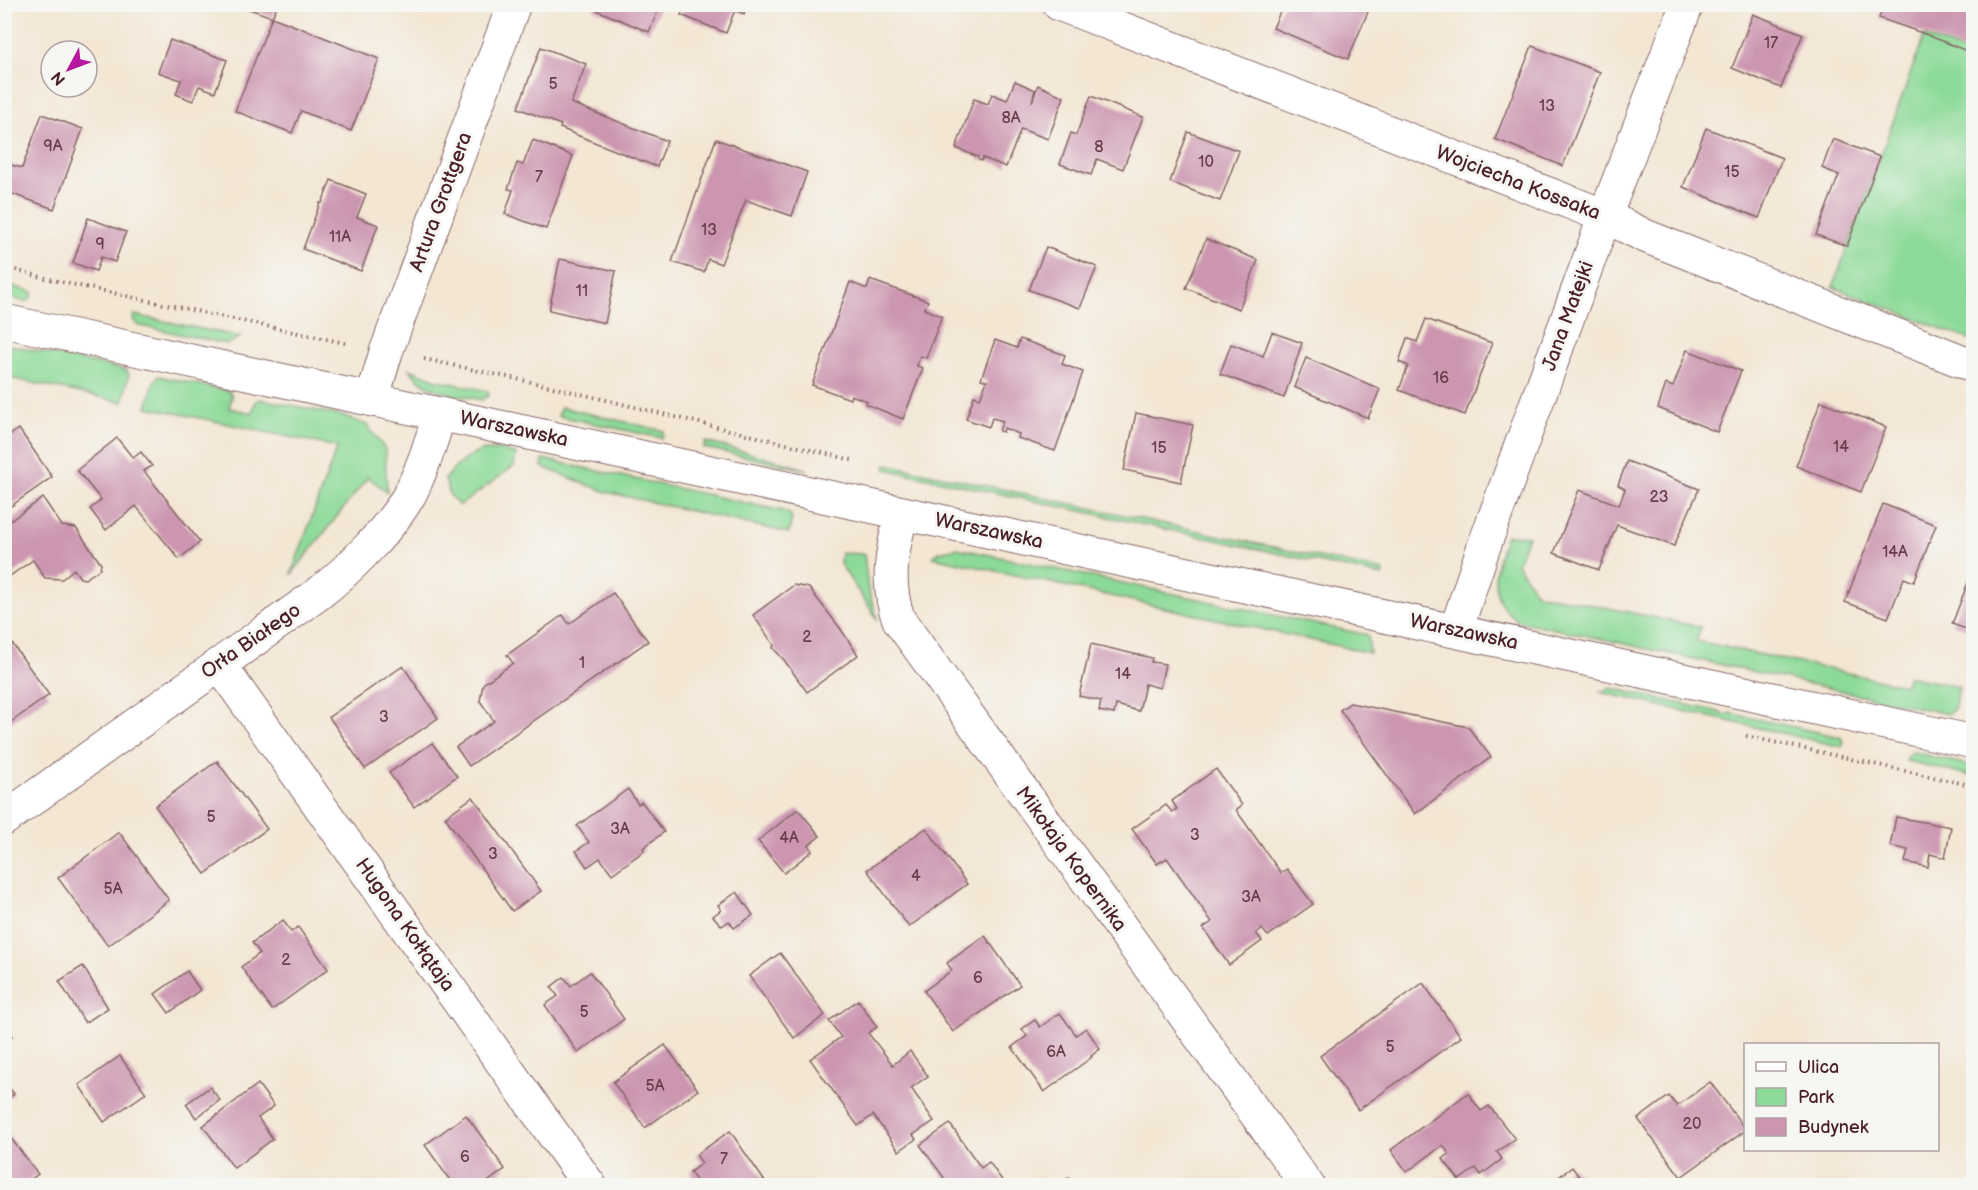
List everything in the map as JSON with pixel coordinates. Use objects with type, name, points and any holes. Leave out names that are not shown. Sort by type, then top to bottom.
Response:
[{"type":"street","name":"Artura Grottgera","points":[[372,400],[386,352],[514,4]]},
{"type":"street","name":"Wojciecha Kossaka","points":[[1059,4],[1605,216],[1646,236],[1974,366]]},
{"type":"street","name":"Jana Matejki","points":[[1456,630],[1483,549],[1605,216],[1688,4]]},
{"type":"street","name":"Warszawska","points":[[4,321],[1974,742]]},
{"type":"street","name":"Orła Białego","points":[[4,819],[324,590],[367,549],[410,494],[424,462],[439,414]]},
{"type":"street","name":"Mikołaja Kopernika","points":[[902,513],[896,534],[890,579],[894,607],[899,620],[1308,1185]]},
{"type":"street","name":"Hugona Kołłątaja","points":[[219,664],[590,1185]]},
{"type":"path","points":[[4,267],[57,281],[356,346]]},
{"type":"path","points":[[424,359],[552,387],[852,460]]},
{"type":"green space","points":[[1924,36],[1973,55],[1973,341],[1833,287]]},
{"type":"green space","points":[[5,284],[33,292],[31,298],[26,302],[5,297]]},
{"type":"green space","points":[[134,315],[241,337],[227,344],[137,325],[133,319]]},
{"type":"green space","points":[[5,344],[126,370],[129,375],[123,402],[5,377]]},
{"type":"green space","points":[[409,369],[437,380],[488,391],[488,396],[481,400],[442,392],[424,384]]},
{"type":"green space","points":[[158,376],[229,391],[232,396],[229,408],[252,413],[256,401],[260,399],[344,416],[367,425],[385,449],[387,492],[368,477],[291,575],[337,447],[147,407]]},
{"type":"green space","points":[[561,407],[664,431],[662,438],[558,416]]},
{"type":"green space","points":[[705,442],[773,459],[808,470],[704,448]]},
{"type":"green space","points":[[484,450],[499,450],[516,454],[514,466],[459,506],[449,494],[445,479],[462,461]]},
{"type":"green space","points":[[543,459],[787,512],[792,517],[789,533],[606,492],[542,467]]},
{"type":"green space","points":[[886,464],[1384,571],[1383,576],[885,469]]},
{"type":"green space","points":[[1506,535],[1528,536],[1517,564],[1536,593],[1701,627],[1696,641],[1904,685],[1908,676],[1959,687],[1954,709],[1948,714],[1518,621],[1501,602],[1495,582],[1498,559]]},
{"type":"green space","points":[[957,548],[1368,635],[1370,653],[933,557],[939,552]]},
{"type":"green space","points":[[841,553],[864,554],[868,589],[878,620],[840,564]]},
{"type":"green space","points":[[1611,688],[1721,714],[1729,713],[1840,737],[1844,742],[1842,747],[1600,692]]},
{"type":"green space","points":[[1913,752],[1973,766],[1973,776],[1906,761],[1907,756]]},
{"type":"building","points":[[235,4],[278,4],[272,17]]},
{"type":"building","points":[[596,4],[661,4],[649,32],[594,9]]},
{"type":"building","points":[[686,4],[747,4],[744,14],[735,10],[726,33],[681,15]]},
{"type":"building","points":[[1884,4],[1967,4],[1974,7],[1974,54],[1879,18]]},
{"type":"building","points":[[1283,5],[1363,5],[1370,7],[1348,59],[1273,28]]},
{"type":"building","points":[[1753,14],[1803,34],[1781,88],[1732,68]]},
{"type":"building","points":[[272,17],[379,59],[351,131],[301,111],[292,133],[235,111]]},
{"type":"building","points":[[170,40],[227,60],[215,92],[199,86],[193,101],[176,94],[181,80],[158,72]]},
{"type":"building","points":[[1532,46],[1600,72],[1563,166],[1495,139]]},
{"type":"building","points":[[541,47],[586,64],[571,103],[667,141],[657,167],[560,128],[561,125],[518,108]]},
{"type":"building","points":[[1015,81],[1035,90],[1032,102],[1038,85],[1064,97],[1048,139],[1021,129],[1006,167],[983,158],[981,161],[978,157],[956,148],[974,99],[988,104],[992,94],[1007,100]]},
{"type":"building","points":[[1091,96],[1143,117],[1123,169],[1097,159],[1091,175],[1060,164],[1071,133],[1076,135]]},
{"type":"building","points":[[42,114],[83,129],[54,209],[4,191],[4,173],[8,164],[22,168]]},
{"type":"building","points":[[1706,128],[1782,158],[1759,218],[1683,187]]},
{"type":"building","points":[[1188,132],[1239,151],[1220,201],[1170,182]]},
{"type":"building","points":[[716,139],[807,172],[792,216],[746,200],[721,264],[708,259],[704,272],[672,262]]},
{"type":"building","points":[[1833,139],[1880,157],[1847,246],[1816,235],[1839,175],[1822,168]]},
{"type":"building","points":[[533,140],[573,156],[546,229],[505,214],[513,190],[508,189],[517,163],[523,165]]},
{"type":"building","points":[[331,180],[366,194],[357,217],[378,225],[361,271],[303,249]]},
{"type":"building","points":[[88,218],[126,232],[115,262],[101,257],[96,271],[73,263]]},
{"type":"building","points":[[1206,239],[1258,260],[1239,309],[1186,288]]},
{"type":"building","points":[[1046,247],[1097,267],[1080,308],[1029,290]]},
{"type":"building","points":[[560,259],[616,271],[605,323],[549,310]]},
{"type":"building","points":[[870,280],[928,301],[924,309],[942,316],[926,358],[920,356],[917,366],[923,368],[903,419],[866,404],[867,401],[851,395],[850,399],[812,385],[850,282],[867,289]]},
{"type":"building","points":[[1426,319],[1492,343],[1465,415],[1399,390],[1408,366],[1399,362],[1407,338],[1417,342]]},
{"type":"building","points":[[1272,332],[1302,343],[1284,398],[1220,374],[1231,344],[1263,356]]},
{"type":"building","points":[[1020,339],[1065,355],[1062,364],[1083,372],[1055,451],[1018,438],[1019,434],[1004,428],[1003,432],[999,431],[1003,421],[992,418],[989,427],[966,419],[974,396],[980,398],[987,381],[981,379],[995,340],[1017,348]]},
{"type":"building","points":[[1687,350],[1741,371],[1717,432],[1658,408],[1666,384],[1673,387]]},
{"type":"building","points":[[1306,358],[1380,389],[1368,418],[1294,387]]},
{"type":"building","points":[[1821,401],[1886,427],[1861,492],[1796,466]]},
{"type":"building","points":[[1136,413],[1193,425],[1181,482],[1124,470]]},
{"type":"building","points":[[19,429],[52,477],[4,511],[4,439]]},
{"type":"building","points":[[117,438],[133,458],[141,452],[152,466],[144,471],[200,542],[179,559],[136,506],[106,530],[90,509],[101,500],[77,470]]},
{"type":"building","points":[[1627,461],[1699,489],[1674,546],[1617,525],[1599,570],[1554,553],[1579,490],[1619,505],[1625,489],[1618,485]]},
{"type":"building","points":[[43,498],[62,526],[76,528],[101,564],[100,569],[85,579],[80,578],[74,569],[62,579],[45,578],[33,560],[4,580],[4,525]]},
{"type":"building","points":[[1883,504],[1936,525],[1914,582],[1904,578],[1888,618],[1845,602]]},
{"type":"building","points":[[1972,572],[1974,572],[1974,632],[1952,624]]},
{"type":"building","points":[[794,585],[809,588],[858,655],[807,692],[773,648],[774,645],[753,615]]},
{"type":"building","points":[[613,593],[648,641],[469,766],[456,747],[494,721],[480,701],[483,684],[513,663],[507,655],[563,615],[569,624]]},
{"type":"building","points":[[6,635],[49,695],[4,727],[4,637]]},
{"type":"building","points":[[1091,644],[1152,658],[1151,662],[1165,664],[1160,688],[1145,684],[1139,711],[1116,705],[1114,714],[1099,711],[1101,701],[1079,696]]},
{"type":"building","points":[[403,666],[438,718],[365,769],[329,717]]},
{"type":"building","points":[[1350,703],[1468,727],[1491,757],[1415,814],[1340,710]]},
{"type":"building","points":[[432,743],[457,776],[414,807],[389,773]]},
{"type":"building","points":[[217,761],[267,829],[205,874],[155,806]]},
{"type":"building","points":[[1216,769],[1242,805],[1236,810],[1258,841],[1281,873],[1287,869],[1313,904],[1268,936],[1262,929],[1256,933],[1262,941],[1229,965],[1203,928],[1212,922],[1167,858],[1157,864],[1132,829],[1166,805],[1172,812],[1177,809],[1172,801]]},
{"type":"building","points":[[628,789],[638,804],[642,802],[664,832],[643,848],[644,851],[612,874],[600,858],[587,867],[576,851],[589,842],[577,826]]},
{"type":"building","points":[[473,797],[541,891],[512,911],[445,817]]},
{"type":"building","points":[[798,809],[820,836],[809,845],[812,851],[784,873],[758,841]]},
{"type":"building","points":[[1896,817],[1951,827],[1945,858],[1930,854],[1928,867],[1905,862],[1908,850],[1890,846]]},
{"type":"building","points":[[926,828],[967,884],[909,927],[867,870]]},
{"type":"building","points":[[119,832],[169,900],[108,946],[58,878]]},
{"type":"building","points":[[737,892],[753,915],[734,928],[729,921],[722,926],[713,916],[721,910],[718,905]]},
{"type":"building","points":[[283,920],[291,932],[298,927],[328,969],[272,1010],[241,967],[260,953],[252,943]]},
{"type":"building","points":[[985,936],[1020,985],[953,1032],[924,991],[952,970],[947,963]]},
{"type":"building","points":[[780,953],[825,1015],[794,1038],[749,976]]},
{"type":"building","points":[[83,966],[108,1008],[85,1023],[59,981]]},
{"type":"building","points":[[187,971],[200,990],[169,1013],[155,994]]},
{"type":"building","points":[[590,972],[624,1019],[578,1053],[545,1005],[558,996],[551,987],[564,977],[571,986]]},
{"type":"building","points":[[1423,983],[1461,1037],[1358,1110],[1320,1056]]},
{"type":"building","points":[[858,1000],[877,1027],[868,1033],[893,1065],[910,1051],[928,1076],[911,1088],[934,1121],[913,1135],[916,1139],[899,1151],[873,1115],[858,1126],[810,1059],[841,1037],[829,1021]]},
{"type":"building","points":[[1060,1013],[1076,1035],[1086,1028],[1100,1049],[1044,1092],[1012,1047],[1027,1036],[1022,1029],[1035,1020],[1040,1027]]},
{"type":"building","points":[[4,1025],[12,1036],[4,1041]]},
{"type":"building","points":[[665,1045],[698,1090],[645,1128],[613,1082]]},
{"type":"building","points":[[120,1056],[146,1093],[104,1122],[79,1085]]},
{"type":"building","points":[[4,1081],[14,1094],[4,1101]]},
{"type":"building","points":[[1710,1082],[1744,1127],[1744,1131],[1681,1177],[1638,1119],[1669,1096],[1677,1106]]},
{"type":"building","points":[[258,1084],[274,1106],[258,1118],[273,1139],[234,1168],[203,1126]]},
{"type":"building","points":[[210,1087],[220,1100],[196,1118],[186,1104]]},
{"type":"building","points":[[1468,1093],[1481,1111],[1489,1106],[1515,1139],[1497,1152],[1502,1159],[1481,1175],[1476,1168],[1459,1180],[1443,1159],[1449,1154],[1443,1145],[1407,1172],[1391,1150]]},
{"type":"building","points":[[466,1115],[505,1169],[482,1186],[454,1186],[425,1145]]},
{"type":"building","points":[[950,1124],[981,1168],[989,1162],[1006,1186],[950,1186],[920,1145]]},
{"type":"building","points":[[4,1129],[38,1174],[22,1186],[4,1186]]},
{"type":"building","points":[[730,1131],[768,1186],[700,1186],[690,1172],[702,1163],[696,1155]]},
{"type":"building","points":[[1572,1167],[1586,1186],[1547,1186]]},
{"type":"building","points":[[1069,1177],[1075,1186],[1058,1186]]}]
